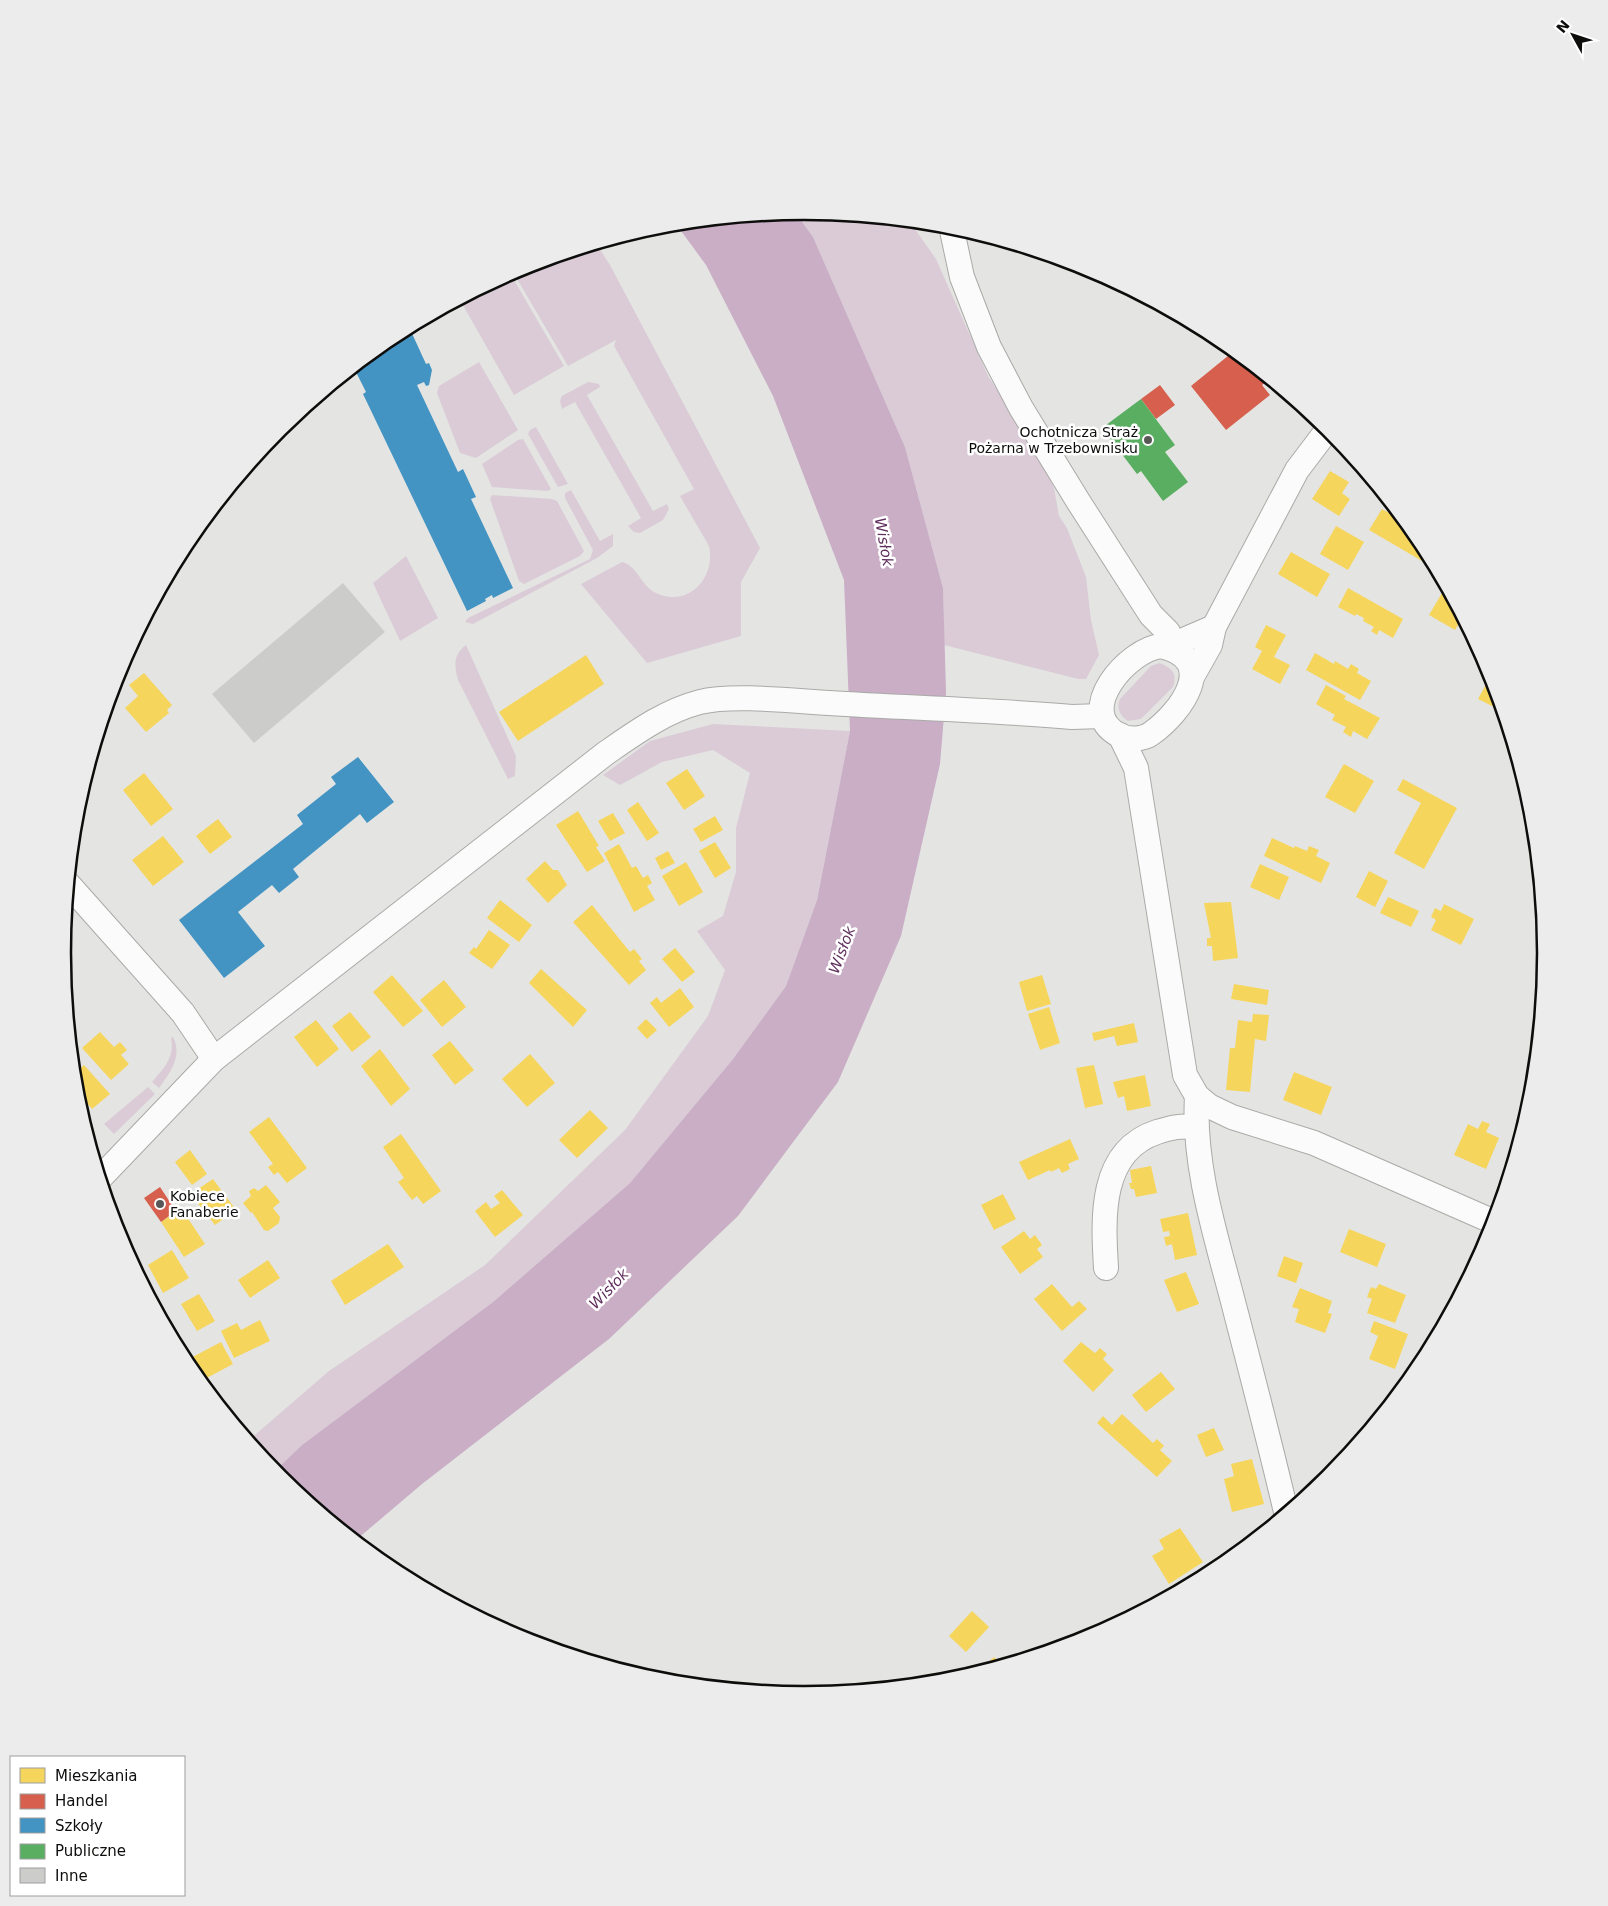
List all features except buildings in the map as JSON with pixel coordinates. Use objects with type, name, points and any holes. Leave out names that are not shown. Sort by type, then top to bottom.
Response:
[{"type":"street","points":[[953,235],[962,277],[993,356],[1026,417],[1151,615],[1168,632],[1171,649]]},
{"type":"street","points":[[1136,768],[1151,734],[1186,699],[1191,688],[1192,677],[1210,645],[1214,627],[1298,470],[1323,436]]},
{"type":"street","points":[[1151,615],[1149,634],[1143,650],[1106,688],[1102,698],[1102,716],[1107,724],[1120,736],[1136,768],[1185,1075],[1197,1096],[1209,1106],[1232,1116],[1314,1143],[1487,1219]]},
{"type":"street","points":[[1171,649],[1186,639],[1214,627]]},
{"type":"street","points":[[1143,650],[1161,646],[1171,649],[1186,660],[1192,677]]},
{"type":"street","points":[[105,1173],[214,1059],[519,819],[640,729],[680,708],[701,702],[723,700],[1102,716]]},
{"type":"street","points":[[1120,736],[1129,738],[1151,734]]},
{"type":"street","points":[[74,891],[184,1013],[214,1059]]},
{"type":"street","points":[[1197,1096],[1195,1127],[1209,1213],[1268,1434],[1285,1506]]},
{"type":"street","points":[[1106,1268],[1104,1227],[1106,1203],[1118,1160],[1128,1148],[1148,1135],[1183,1125],[1195,1127]]},
{"type":"shaded area","points":[[801,220],[852,222],[915,229],[936,259],[988,376],[1039,456],[1054,488],[1059,516],[1067,528],[1086,577],[1091,620],[1099,655],[1086,679],[1078,679],[944,645],[943,588],[905,447],[813,237]]},
{"type":"shaded area","points":[[600,249],[610,265],[760,548],[741,582],[741,636],[647,663],[581,584],[622,562],[632,567],[646,586],[656,593],[668,597],[679,596],[689,593],[704,579],[710,558],[709,546],[680,496],[694,489],[614,346],[616,340],[568,366],[517,279],[568,259]]},
{"type":"shaded area","points":[[514,280],[564,366],[514,395],[463,305]]},
{"type":"shaded area","points":[[479,362],[518,430],[476,458],[460,453],[437,393],[439,386]]},
{"type":"shaded area","points":[[588,382],[599,384],[600,387],[587,395],[653,511],[667,504],[669,509],[663,520],[640,533],[634,532],[628,526],[641,518],[575,402],[562,409],[560,401],[562,396]]},
{"type":"shaded area","points":[[536,427],[568,484],[558,487],[528,434],[530,430]]},
{"type":"shaded area","points":[[523,439],[551,489],[548,491],[492,487],[482,464],[518,440]]},
{"type":"shaded area","points":[[571,490],[600,541],[613,534],[613,546],[597,558],[473,624],[465,622],[468,618],[590,559],[593,550],[565,498],[565,493]]},
{"type":"shaded area","points":[[492,495],[552,499],[557,501],[584,551],[580,556],[524,584],[519,581],[490,499]]},
{"type":"shaded area","points":[[406,556],[438,618],[400,641],[373,583]]},
{"type":"shaded area","points":[[466,645],[516,756],[515,776],[508,779],[458,680],[456,661],[459,653]]},
{"type":"shaded area","points":[[1159,663],[1167,666],[1174,674],[1173,687],[1141,719],[1128,721],[1123,717],[1118,706],[1120,699],[1151,666]]},
{"type":"shaded area","points":[[713,724],[850,731],[817,900],[786,986],[733,1059],[630,1183],[493,1302],[302,1445],[281,1465],[253,1436],[329,1371],[485,1265],[625,1130],[708,1016],[725,970],[697,931],[723,916],[736,872],[736,828],[750,773],[713,750],[662,762],[620,785],[603,775],[650,741]]},
{"type":"shaded area","points":[[173,1037],[177,1051],[176,1058],[171,1070],[159,1088],[152,1082],[168,1062],[172,1045],[171,1038]]},
{"type":"shaded area","points":[[148,1087],[155,1094],[114,1134],[104,1124]]},
{"type":"water","name":"Wisłok","points":[[801,220],[813,237],[905,447],[943,588],[946,692],[940,764],[901,936],[838,1082],[738,1216],[609,1339],[422,1484],[361,1536],[321,1504],[281,1465],[302,1445],[493,1302],[630,1183],[733,1059],[786,986],[817,900],[850,731],[844,580],[773,396],[706,265],[681,231],[756,222]]},
{"type":"place","name":"Ochotnicza Straż Pożarna w Trzebownisku","points":[[1148,440]]},
{"type":"place","name":"Kobiece Fanaberie","points":[[160,1204]]}]
